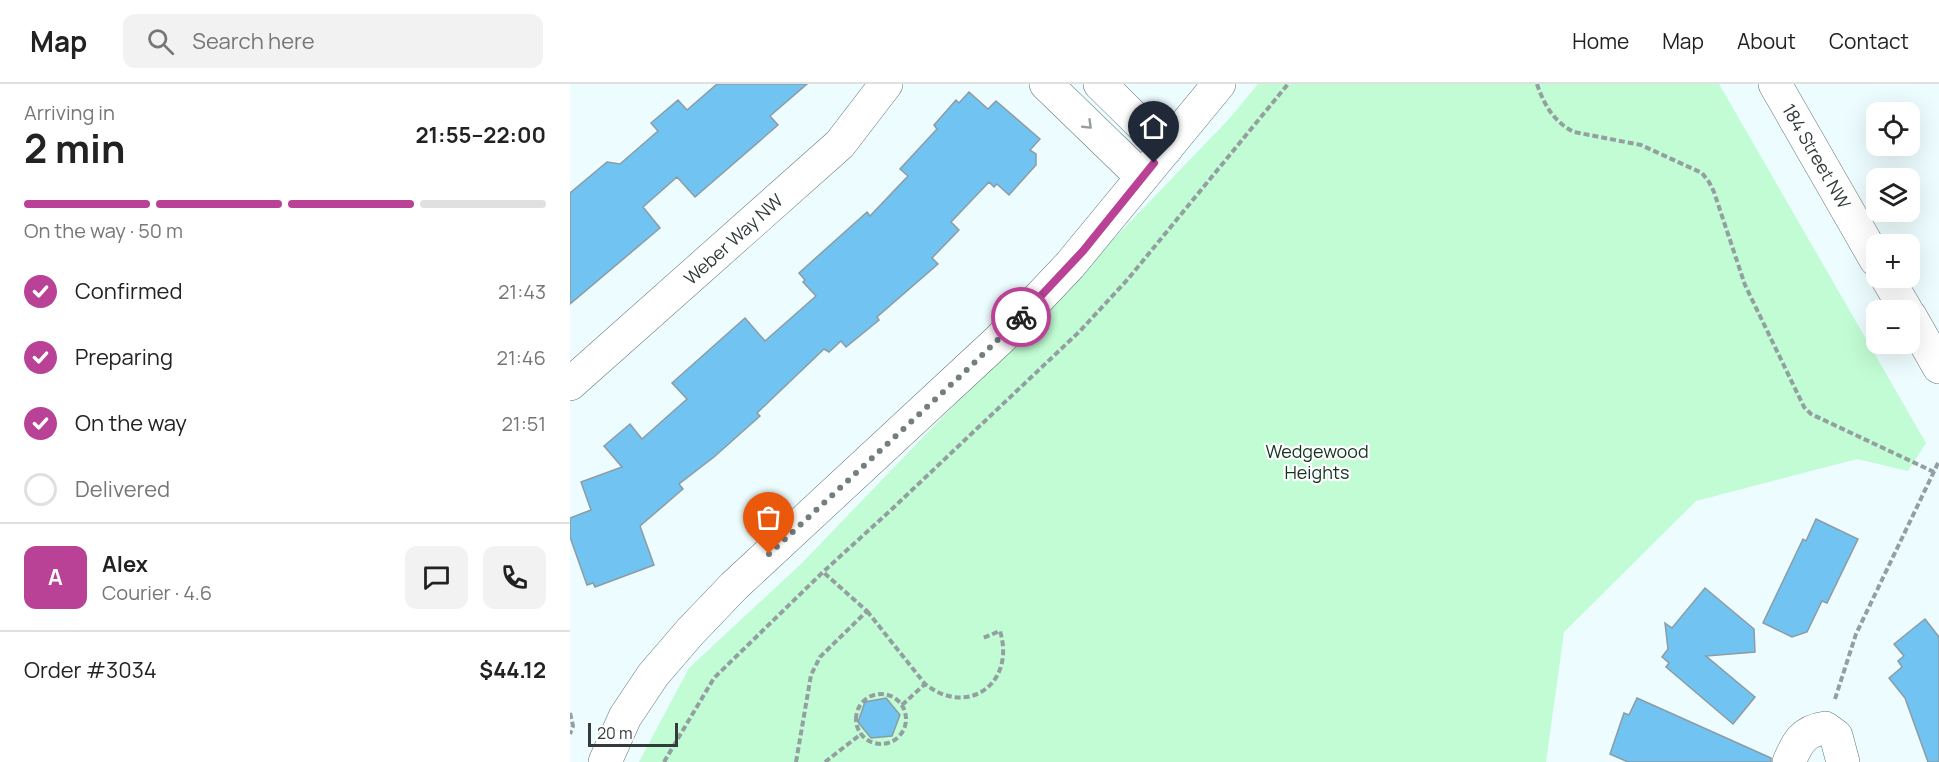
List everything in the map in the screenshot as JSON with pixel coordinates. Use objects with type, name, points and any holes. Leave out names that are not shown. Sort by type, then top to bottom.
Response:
[{"type":"street","name":"Weber Way NW","points":[[570,384],[840,144],[886,84]]},
{"type":"street","points":[[1046,84],[1142,177]]},
{"type":"street","points":[[1100,84],[1166,149]]},
{"type":"street","points":[[605,762],[625,717],[653,675],[690,632],[734,586],[1000,339],[1107,222],[1219,84]]},
{"type":"street","name":"184 Street NW","points":[[1775,84],[1866,243]]},
{"type":"street","points":[[1920,334],[1939,367]]},
{"type":"street","points":[[1789,762],[1803,737],[1814,730],[1825,728],[1836,736],[1843,762]]},
{"type":"path","points":[[664,762],[714,678],[823,572],[1080,331],[1128,279],[1288,84]]},
{"type":"path","points":[[1537,84],[1549,111],[1565,127],[1574,132],[1641,145],[1701,173],[1714,192],[1744,285],[1804,407],[1811,414],[1934,472]]},
{"type":"path","points":[[1825,728],[1856,634],[1939,461]]},
{"type":"path","points":[[823,572],[867,611],[925,684],[936,693],[959,698],[974,695],[988,688],[998,677],[1004,648],[1000,631],[983,638]]},
{"type":"path","points":[[796,762],[811,675],[820,657],[867,611]]},
{"type":"path","points":[[902,705],[925,684]]},
{"type":"path","points":[[884,694],[892,696],[902,705],[906,724],[898,738],[891,743],[875,744],[861,734],[857,727],[858,710],[868,698],[884,694]]},
{"type":"path","points":[[570,713],[573,726],[570,734]]},
{"type":"path","points":[[825,762],[861,734]]},
{"type":"green space","name":"Wedgewood Heights","points":[[1258,84],[1719,84],[1866,339],[1866,354],[1875,354],[1926,443],[1908,471],[1857,459],[1696,501],[1564,632],[1546,762],[639,762],[689,668],[802,563],[1229,119]]},
{"type":"building","points":[[717,84],[807,84],[770,116],[778,125],[695,197],[677,177],[643,207],[660,228],[570,304],[570,193],[607,162],[620,164],[658,131],[651,123],[678,100],[687,110]]},
{"type":"building","points":[[969,92],[988,109],[996,101],[1040,139],[1030,150],[1036,154],[1036,165],[1009,195],[997,184],[994,187],[989,182],[951,222],[959,230],[932,258],[938,264],[877,317],[879,320],[846,347],[841,341],[829,352],[824,349],[757,413],[760,416],[714,457],[679,484],[683,489],[640,526],[654,565],[595,587],[593,583],[587,585],[570,537],[570,518],[591,510],[581,482],[622,467],[604,446],[630,424],[642,439],[687,399],[672,383],[745,318],[765,341],[816,296],[803,282],[805,280],[799,273],[867,212],[870,216],[908,176],[900,169],[937,129],[934,125],[956,100],[959,103]]},
{"type":"building","points":[[1816,519],[1858,539],[1827,603],[1822,601],[1807,632],[1792,637],[1763,623],[1803,539],[1806,541]]},
{"type":"building","points":[[1705,588],[1754,629],[1755,652],[1706,656],[1755,697],[1733,724],[1666,667],[1669,663],[1662,657],[1668,649],[1665,623],[1672,628]]},
{"type":"building","points":[[1925,619],[1939,637],[1939,762],[1928,762],[1905,698],[1889,678],[1902,667],[1898,661],[1904,656],[1894,644]]},
{"type":"building","points":[[886,698],[900,715],[892,736],[871,738],[858,722],[865,702]]},
{"type":"building","points":[[1637,698],[1771,758],[1771,762],[1628,762],[1610,754],[1624,713],[1629,715]]},
{"type":"way so far","points":[[769,554],[1021,317]]},
{"type":"route","points":[[1021,317],[1083,251],[1154,163]]}]
